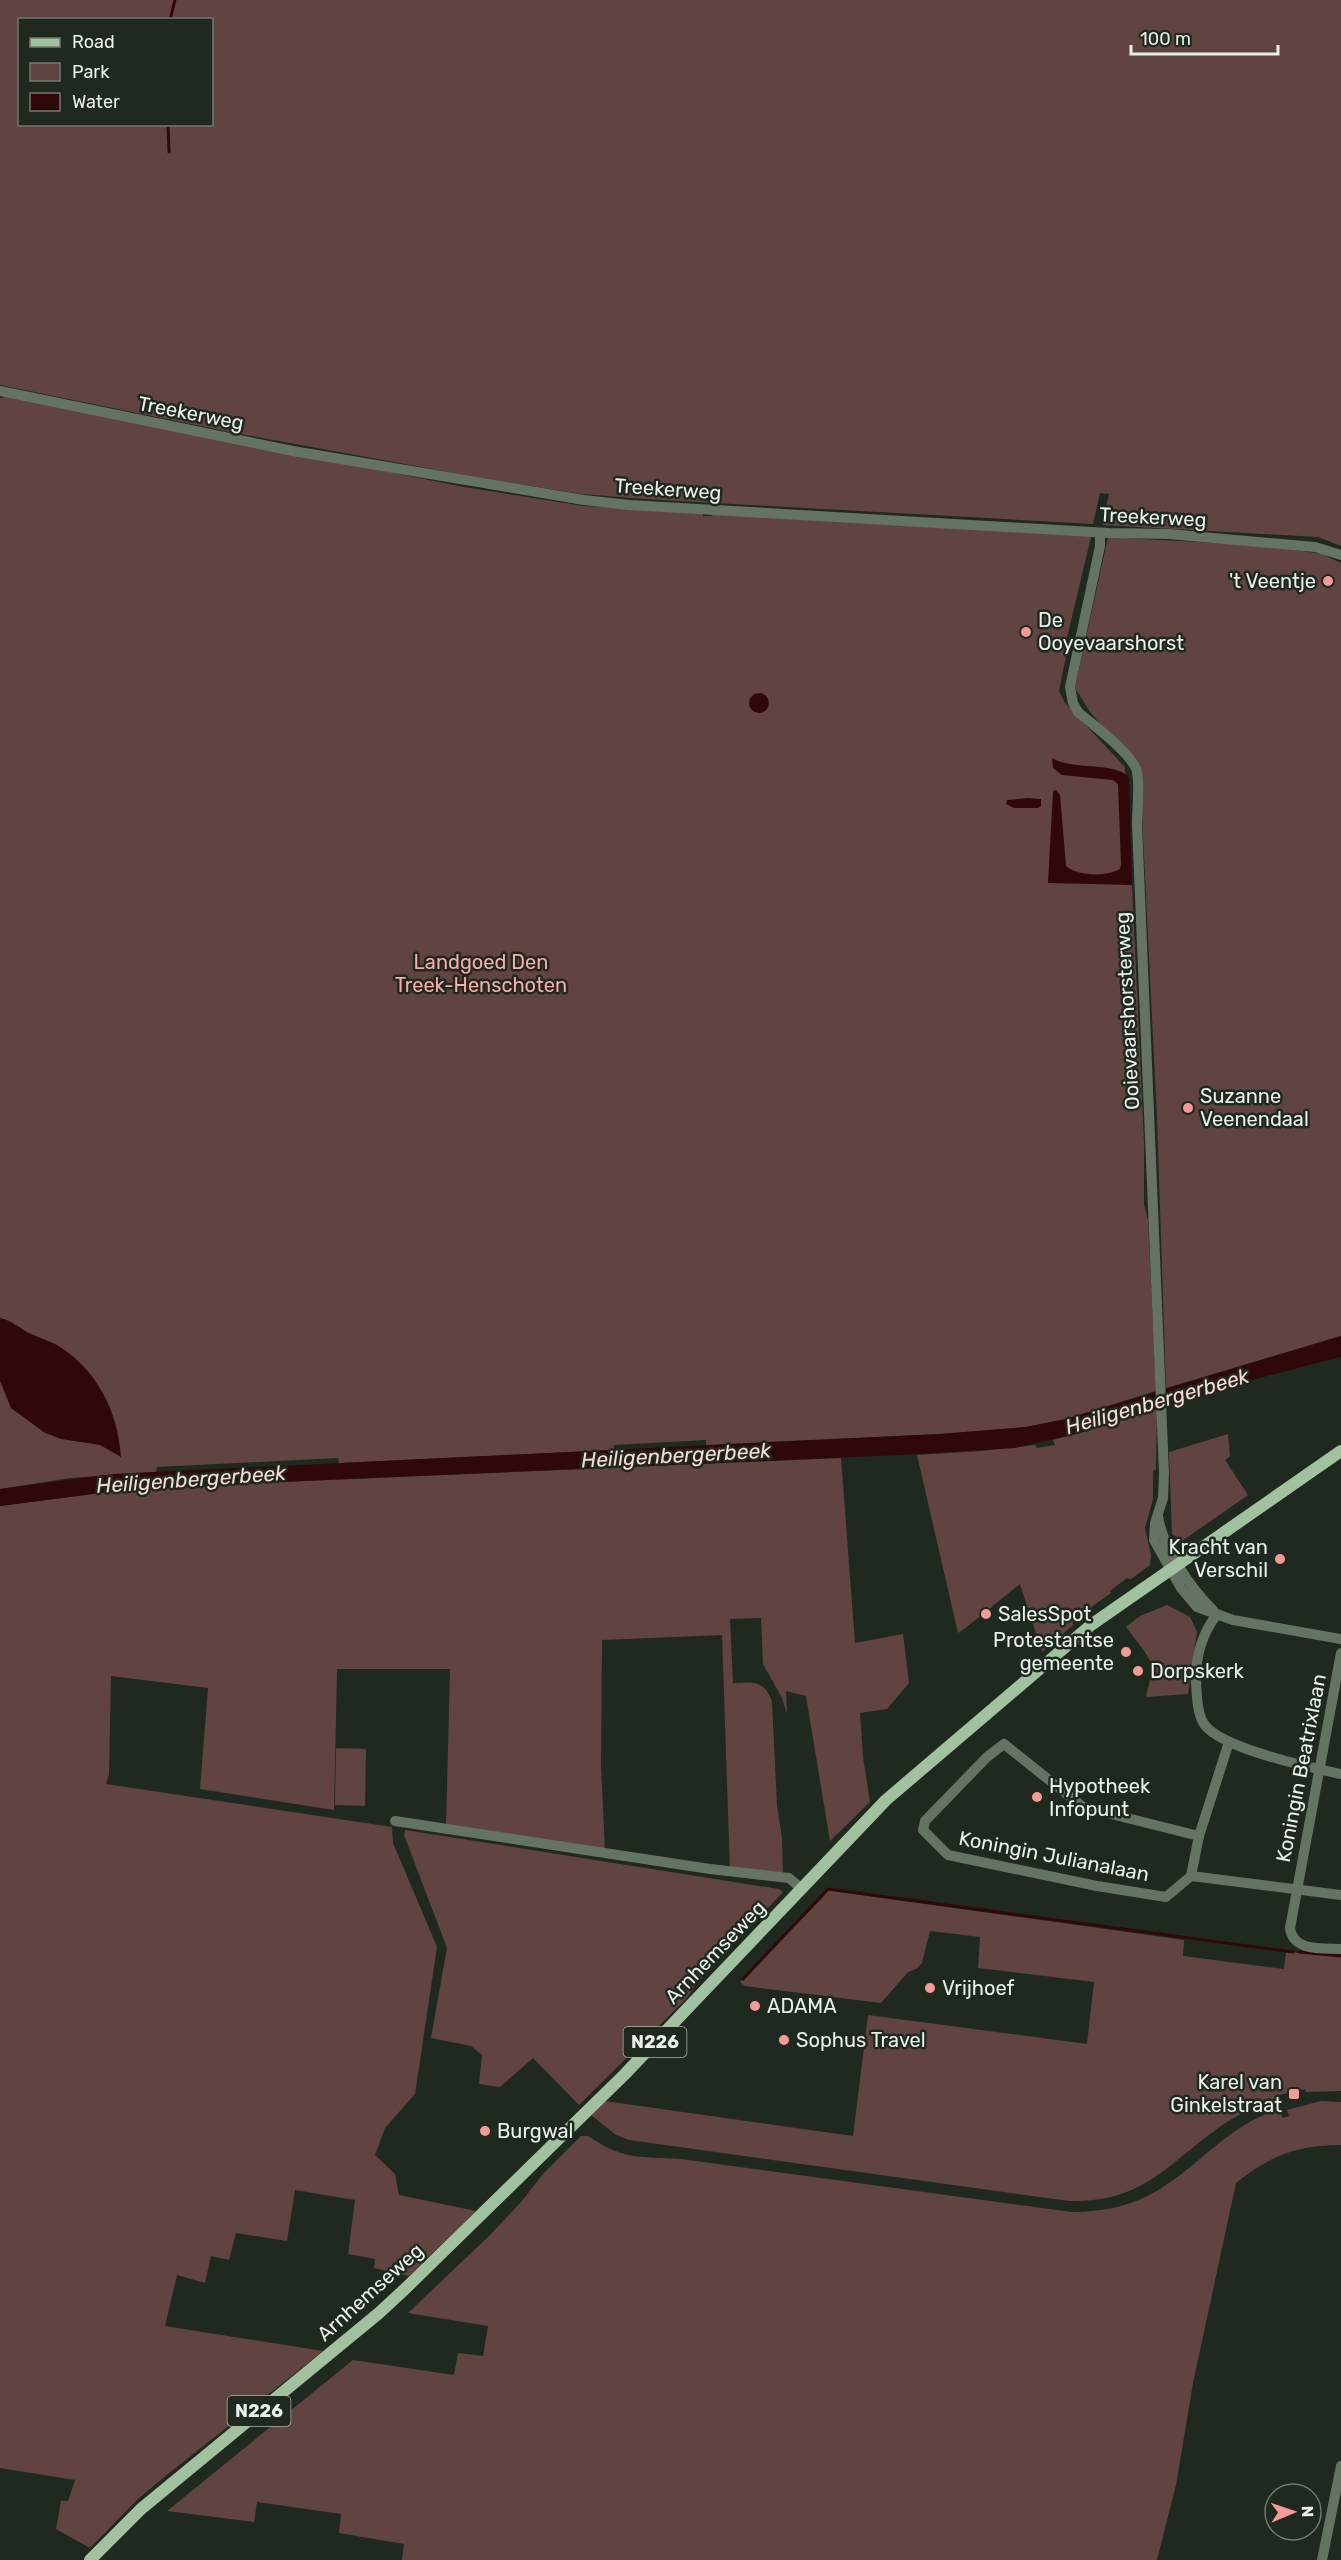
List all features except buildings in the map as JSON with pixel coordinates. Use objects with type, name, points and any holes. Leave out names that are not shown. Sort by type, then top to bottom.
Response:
[{"type":"main road","name":"Arnhemseweg","points":[[90,2560],[141,2509],[379,2313],[624,2075],[886,1800],[1091,1625],[1341,1451]]},
{"type":"street","name":"Treekerweg","points":[[0,391],[293,451],[584,500],[629,505],[1100,533],[1169,534],[1304,546],[1341,555]]},
{"type":"street","name":"Ooievaarshorsterweg","points":[[1100,533],[1100,546],[1070,687],[1073,703],[1078,712],[1125,754],[1137,774],[1137,824],[1164,1487],[1153,1533],[1154,1540],[1175,1568],[1181,1588],[1197,1607],[1233,1620],[1341,1639]]},
{"type":"street","points":[[1217,1614],[1200,1645],[1196,1677],[1197,1701],[1203,1724],[1217,1736],[1229,1742],[1300,1765],[1341,1774]]},
{"type":"street","name":"Koningin Beatrixlaan","points":[[1341,1653],[1290,1928],[1294,1941],[1305,1946],[1341,1949]]},
{"type":"street","points":[[1229,1742],[1199,1836],[1191,1876],[1341,1895]]},
{"type":"street","name":"Koningin Julianalaan","points":[[1191,1876],[1166,1897],[1097,1886],[948,1855],[923,1830],[925,1821],[987,1756],[1004,1743],[1083,1807],[1199,1836]]},
{"type":"street","points":[[395,1821],[699,1867],[789,1878],[802,1889]]},
{"type":"street","points":[[1322,2560],[1341,2466]]},
{"type":"green space","points":[[0,0],[1341,0],[1341,546],[1318,537],[1102,525],[1109,494],[1100,493],[1093,524],[644,499],[582,494],[476,477],[230,432],[0,385]]},
{"type":"green space","name":"Landgoed Den Treek-Henschoten","points":[[4,395],[464,487],[584,506],[703,513],[703,516],[712,516],[713,513],[1092,533],[1064,650],[1067,651],[1059,691],[1065,703],[1125,767],[1123,884],[1132,885],[1144,1143],[1144,1204],[1148,1220],[1156,1391],[1066,1419],[1026,1427],[940,1434],[706,1445],[706,1440],[614,1445],[613,1450],[339,1463],[338,1458],[157,1467],[156,1472],[70,1478],[0,1489],[0,398],[4,398]]},
{"type":"green space","points":[[1108,537],[1270,546],[1322,554],[1341,563],[1341,1336],[1166,1388],[1157,1118],[1141,795],[1135,764],[1090,712],[1075,688]]},
{"type":"green space","points":[[1157,1409],[1153,1499],[1145,1528],[1151,1555],[1150,1565],[1131,1579],[1127,1578],[1110,1591],[1111,1593],[1073,1620],[1073,1625],[1042,1652],[1020,1584],[958,1633],[917,1455],[1055,1445],[1053,1440]]},
{"type":"green space","points":[[1228,1434],[1230,1456],[1225,1460],[1248,1495],[1182,1541],[1172,1534],[1169,1452]]},
{"type":"green space","points":[[841,1458],[855,1643],[903,1634],[909,1683],[887,1709],[860,1713],[863,1757],[870,1802],[830,1841],[806,1696],[786,1691],[787,1714],[782,1698],[763,1664],[761,1618],[730,1619],[733,1683],[752,1683],[762,1686],[772,1702],[783,1880],[730,1871],[722,1635],[602,1640],[601,1765],[605,1852],[446,1827],[450,1669],[337,1669],[334,1810],[200,1789],[208,1688],[111,1676],[109,1774],[106,1784],[392,1827],[393,1843],[437,1947],[415,2094],[385,2128],[375,2155],[395,2174],[399,2195],[476,2211],[409,2276],[374,2268],[375,2259],[348,2254],[355,2200],[295,2190],[287,2241],[236,2233],[229,2260],[211,2256],[205,2283],[177,2275],[165,2326],[323,2351],[163,2478],[137,2500],[90,2548],[56,2529],[61,2501],[68,2501],[75,2480],[0,2468],[0,1506],[116,1491]]},
{"type":"green space","points":[[1167,1605],[1190,1617],[1197,1632],[1188,1694],[1146,1697],[1153,1666],[1126,1627],[1140,1616]]},
{"type":"green space","points":[[336,1748],[366,1749],[365,1806],[335,1805]]},
{"type":"green space","points":[[405,1830],[779,1889],[783,1892],[696,1984],[686,1999],[579,2105],[533,2058],[500,2087],[479,2084],[482,2055],[471,2046],[431,2038],[447,1948],[404,1835]]},
{"type":"green space","points":[[825,1890],[1184,1940],[1183,1956],[1284,1969],[1286,1952],[1341,1956],[1341,2091],[1306,2092],[1305,2089],[1275,2096],[1275,2099],[1225,2123],[1151,2180],[1134,2189],[1116,2196],[1069,2201],[629,2140],[616,2135],[591,2115],[605,2101],[853,2136],[868,2015],[1087,2044],[1094,1982],[978,1968],[980,1937],[930,1931],[922,1963],[916,1969],[908,1972],[881,2003],[745,1986],[740,1982],[824,1896]]},
{"type":"green space","points":[[1321,2101],[1341,2102],[1341,2145],[1310,2147],[1284,2154],[1260,2166],[1236,2183],[1193,2383],[1176,2485],[1157,2560],[402,2560],[404,2544],[339,2533],[341,2514],[257,2502],[254,2522],[167,2511],[353,2360],[454,2375],[458,2353],[483,2356],[488,2326],[408,2313],[490,2235],[522,2201],[543,2174],[581,2136],[588,2136],[612,2150],[633,2156],[681,2159],[1084,2212],[1117,2207],[1150,2195],[1176,2178],[1229,2135],[1260,2117],[1279,2109],[1283,2118],[1289,2116],[1287,2110]]},
{"type":"water","points":[[759,693],[766,696],[769,703],[766,710],[759,713],[752,710],[749,703],[752,696]]},
{"type":"water","points":[[1052,758],[1071,764],[1114,770],[1129,778],[1132,885],[1048,883],[1053,791],[1056,790],[1060,795],[1066,866],[1077,872],[1100,874],[1114,872],[1120,869],[1121,864],[1118,784],[1113,780],[1062,775],[1053,768]]},
{"type":"water","points":[[1041,799],[1041,806],[1014,808],[1006,804],[1007,800]]},
{"type":"water","points":[[0,1318],[55,1344],[82,1365],[93,1378],[110,1407],[121,1457],[100,1445],[61,1439],[45,1433],[11,1408],[0,1381]]},
{"type":"water","name":"Heiligenbergerbeek","points":[[1341,1336],[1341,1357],[1252,1380],[1080,1433],[1015,1448],[116,1491],[0,1506],[0,1489],[113,1474],[940,1434],[1026,1427],[1066,1419]]},
{"type":"waterway","points":[[170,18],[175,0]]},
{"type":"waterway","points":[[168,126],[169,152]]},
{"type":"waterway","points":[[743,1979],[828,1889],[1293,1952]]},
{"type":"waterway","points":[[1299,1952],[1341,1956]]},
{"type":"place","name":"'t Veentje","points":[[1328,581]]},
{"type":"place","name":"De Ooyevaarshorst","points":[[1026,632]]},
{"type":"place","name":"Suzanne Veenendaal","points":[[1188,1108]]},
{"type":"place","name":"Kracht van Verschil","points":[[1280,1559]]},
{"type":"place","name":"SalesSpot","points":[[986,1614]]},
{"type":"place","name":"Protestantse gemeente","points":[[1126,1652]]},
{"type":"place","name":"Dorpskerk","points":[[1138,1671]]},
{"type":"place","name":"Hypotheek Infopunt","points":[[1037,1797]]},
{"type":"place","name":"Vrijhoef","points":[[930,1988]]},
{"type":"place","name":"ADAMA","points":[[755,2006]]},
{"type":"place","name":"Sophus Travel","points":[[784,2040]]},
{"type":"place","name":"Karel van Ginkelstraat","points":[[1294,2094]]},
{"type":"place","name":"Burgwal","points":[[485,2131]]}]
